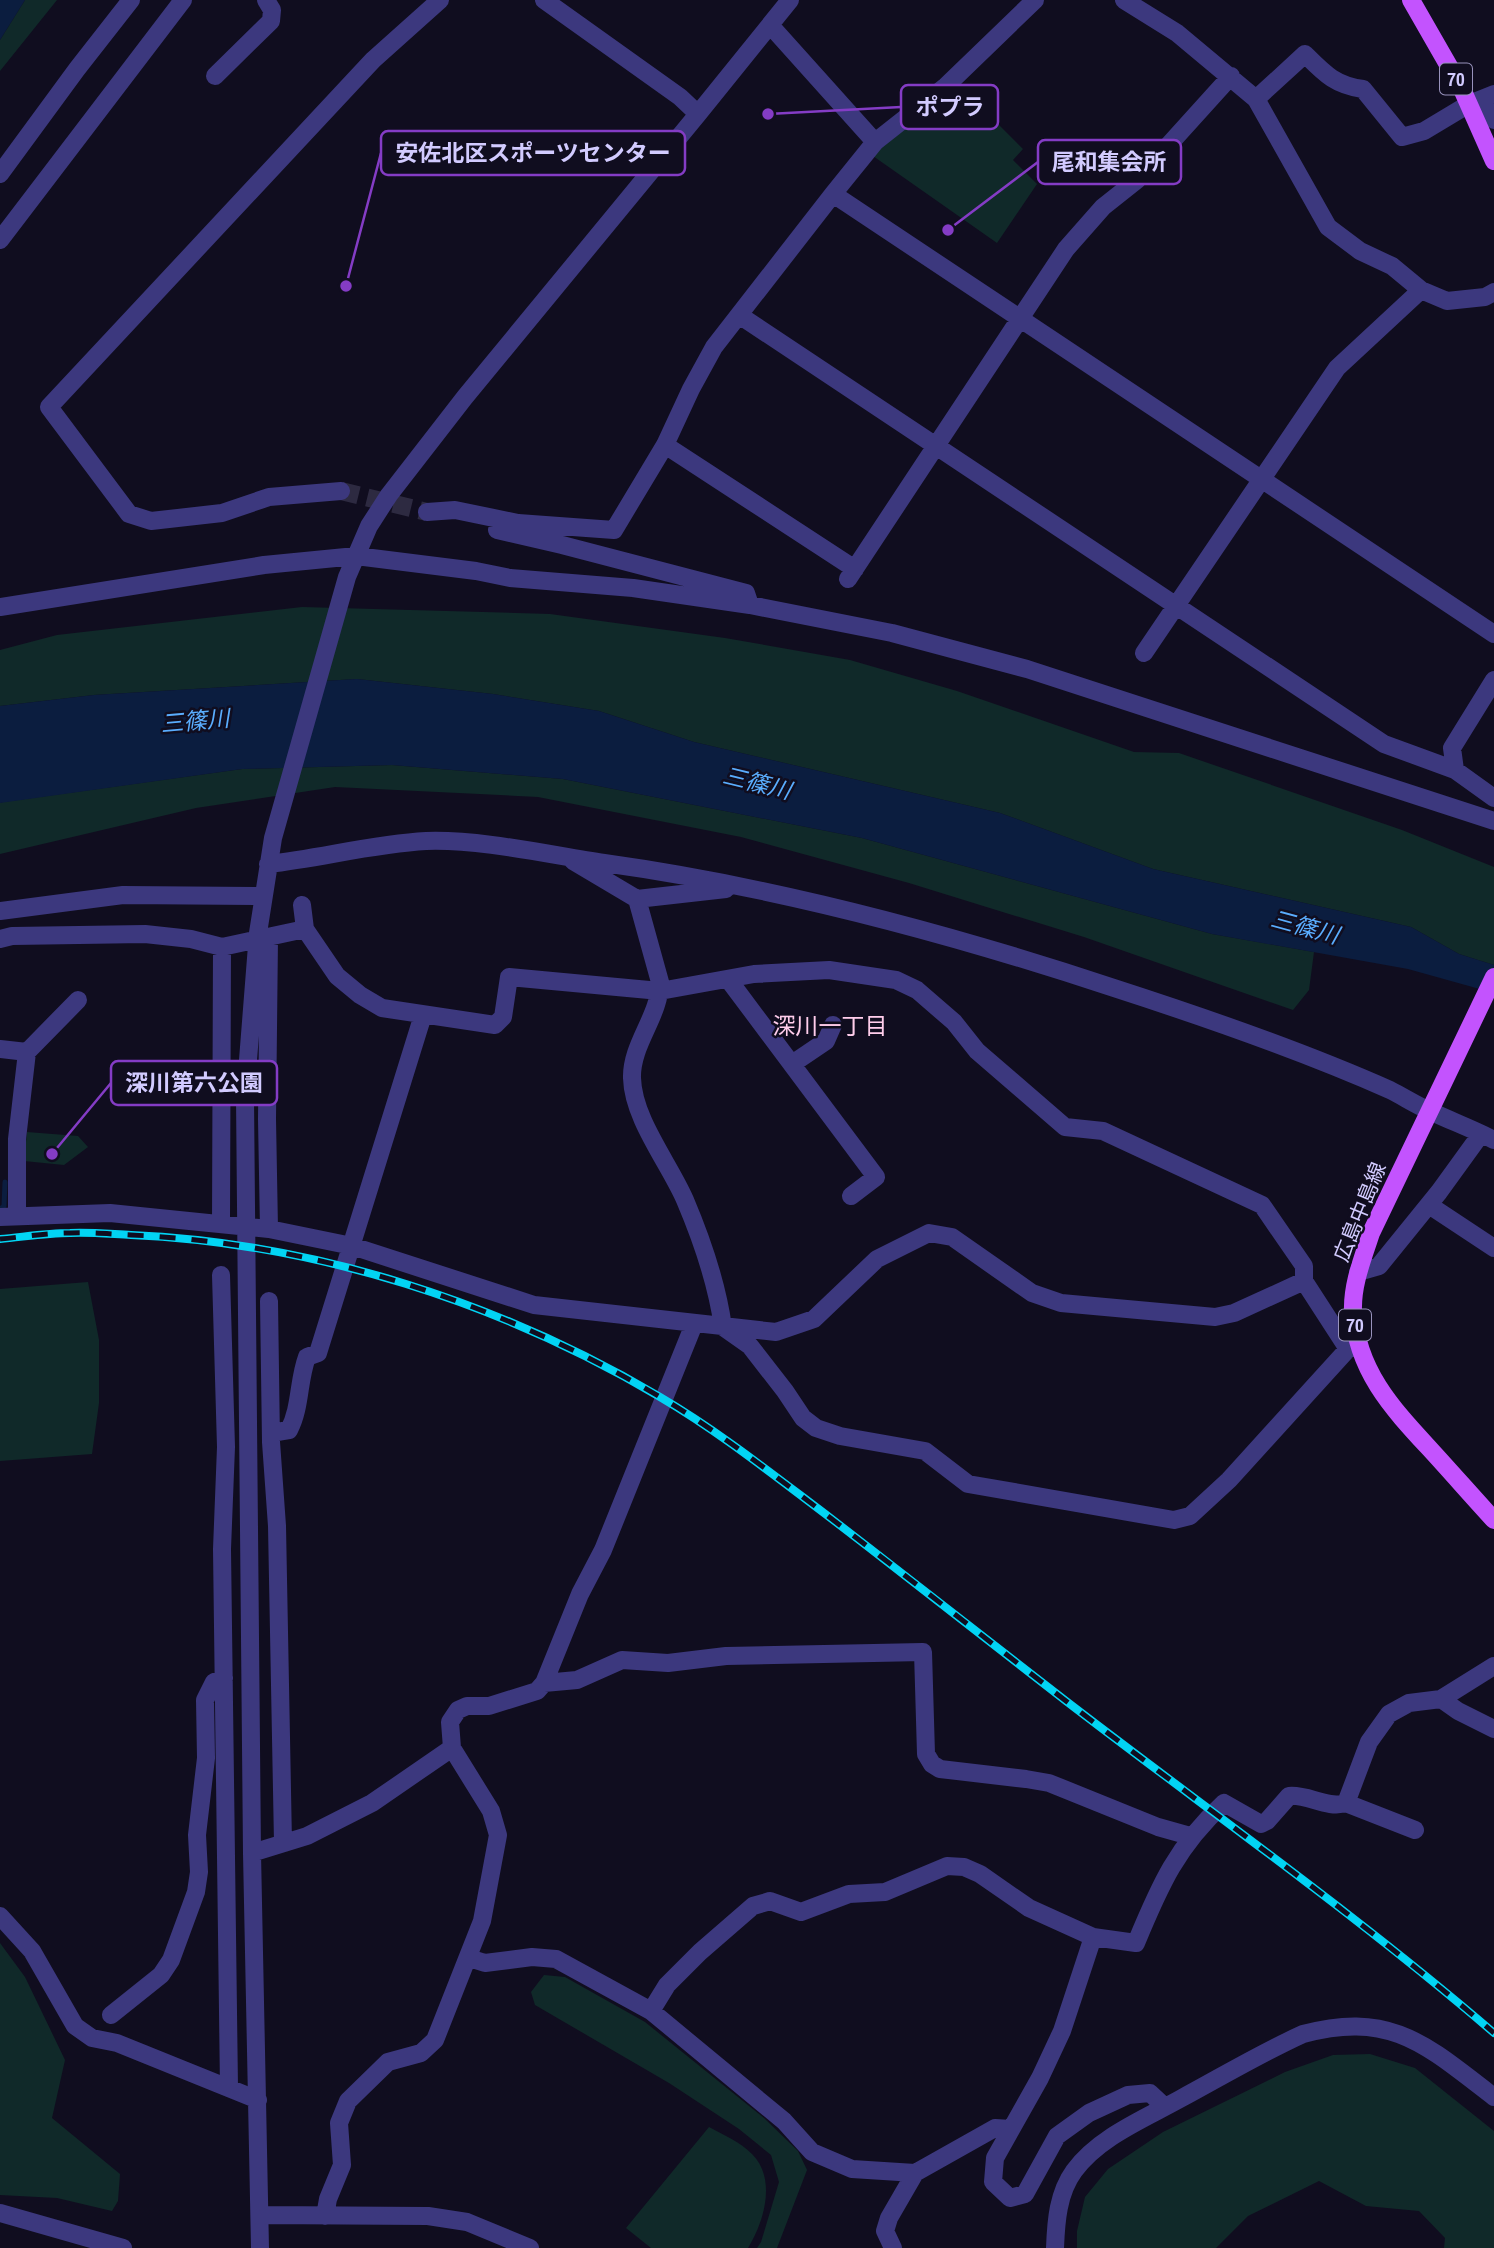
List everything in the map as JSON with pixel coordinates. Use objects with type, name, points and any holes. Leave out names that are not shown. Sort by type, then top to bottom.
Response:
[{"type":"main road","name":"70","points":[[1411,0],[1482,99],[1494,162]]},
{"type":"main road","name":"広島中島線","points":[[1494,977],[1371,1233],[1358,1272],[1353,1310],[1353,1348],[1390,1405],[1494,1520]]},
{"type":"street","points":[[0,174],[131,0]]},
{"type":"street","points":[[0,240],[183,0]]},
{"type":"street","points":[[215,76],[271,21],[272,10],[266,0]]},
{"type":"street","points":[[341,491],[269,497],[222,513],[151,521],[129,514],[48,407],[373,60],[440,0]]},
{"type":"street","points":[[269,1229],[263,896],[273,838],[347,577],[369,526],[414,462],[789,0]]},
{"type":"street","points":[[427,512],[449,510],[518,523],[614,530],[665,445],[714,347],[833,194],[875,142],[946,86],[1035,0]]},
{"type":"street","points":[[1124,0],[1177,33],[1256,99],[1328,227],[1360,251],[1392,266],[1421,290],[1447,301],[1485,297],[1494,292]]},
{"type":"street","points":[[547,1],[680,97],[698,114]]},
{"type":"street","points":[[770,25],[875,142]]},
{"type":"street","points":[[1256,99],[1306,54],[1327,76],[1344,86],[1363,89],[1402,136],[1424,131],[1482,99],[1494,120]]},
{"type":"street","points":[[665,445],[851,574],[1066,249],[1103,207],[1137,180],[1231,76]]},
{"type":"street","points":[[833,194],[1494,634]]},
{"type":"street","points":[[1144,653],[1337,368],[1421,290]]},
{"type":"street","points":[[739,315],[1384,744],[1455,770],[1494,798]]},
{"type":"street","points":[[449,510],[455,520],[746,593],[750,605]]},
{"type":"street","points":[[0,607],[264,565],[356,556],[476,571],[510,578],[633,587],[750,605],[892,633],[1027,669],[1494,821]]},
{"type":"street","points":[[1455,770],[1452,748],[1494,680]]},
{"type":"street","points":[[268,864],[428,841],[488,845],[682,874],[736,886],[929,932],[1051,967],[1185,1011],[1432,1105],[1488,1137],[1378,1266],[1358,1272]]},
{"type":"street","points":[[567,857],[637,899],[736,886]]},
{"type":"street","points":[[0,911],[123,895],[263,896]]},
{"type":"street","points":[[302,905],[305,929],[337,976],[360,995],[382,1008],[495,1025],[503,1017],[509,976],[660,991],[754,974],[830,970],[896,980],[917,990],[954,1022],[977,1051],[1065,1126],[1103,1131],[1262,1205],[1304,1266],[1304,1280],[1353,1348],[1229,1480],[1190,1516],[1174,1520],[968,1484],[925,1451],[840,1436],[816,1428],[803,1418],[750,1346],[723,1327],[719,1298],[684,1199],[636,1100],[632,1077],[639,1045],[655,1011],[660,991],[660,982],[637,899]]},
{"type":"street","points":[[0,939],[12,936],[145,934],[191,939],[222,947],[263,935],[305,929]]},
{"type":"street","points":[[260,2248],[245,1098],[263,935]]},
{"type":"street","points":[[221,1223],[222,947]]},
{"type":"street","points":[[728,979],[876,1177],[852,1196]]},
{"type":"street","points":[[78,1000],[27,1052],[8,1138],[9,1216],[110,1213],[269,1229],[352,1246],[534,1305],[775,1332],[814,1319],[877,1259],[929,1233],[952,1237],[1032,1293],[1061,1303],[1215,1317],[1234,1314],[1304,1280]]},
{"type":"street","points":[[271,1433],[289,1430],[297,1417],[301,1374],[307,1357],[318,1353],[423,1014]]},
{"type":"street","points":[[792,1064],[825,1041],[833,1025]]},
{"type":"street","points":[[0,1049],[27,1052]]},
{"type":"street","points":[[1429,1205],[1494,1248]]},
{"type":"street","points":[[221,1275],[226,1447],[222,1549],[229,2088]]},
{"type":"street","points":[[269,1301],[271,1433],[277,1525],[283,1843]]},
{"type":"street","points":[[325,2216],[328,2199],[342,2165],[339,2123],[348,2101],[388,2062],[421,2053],[435,2040],[482,1921],[498,1835],[491,1811],[452,1748],[450,1722],[458,1710],[467,1706],[489,1706],[537,1691],[544,1683],[580,1594],[603,1550],[694,1324]]},
{"type":"street","points":[[544,1683],[577,1680],[622,1660],[668,1663],[726,1656],[923,1652],[926,1754],[932,1764],[940,1769],[1049,1783],[1158,1827],[1190,1836]]},
{"type":"street","points":[[1346,1803],[1369,1742],[1389,1714],[1409,1703],[1441,1699],[1494,1666]]},
{"type":"street","points":[[111,2015],[161,1975],[171,1960],[196,1892],[199,1872],[197,1835],[206,1758],[205,1700],[214,1682],[224,1678]]},
{"type":"street","points":[[1441,1699],[1494,1729]]},
{"type":"street","points":[[199,1872],[226,1870],[283,1843],[306,1836],[372,1803],[452,1748]]},
{"type":"street","points":[[651,2011],[667,1985],[753,1906],[770,1902],[801,1912],[849,1894],[885,1892],[947,1866],[964,1867],[1029,1908],[1093,1937],[1136,1943],[1161,1884],[1190,1836],[1224,1803],[1261,1824],[1267,1821],[1289,1796],[1298,1795],[1336,1806],[1346,1803],[1415,1829]]},
{"type":"street","points":[[0,1916],[32,1951],[75,2026],[92,2038],[117,2043],[258,2100]]},
{"type":"street","points":[[1093,1937],[1062,2031],[1040,2078],[995,2158],[993,2182],[1010,2198],[1025,2194],[1057,2136],[1089,2113],[1128,2095],[1150,2093],[1166,2108]]},
{"type":"street","points":[[469,1958],[485,1963],[532,1956],[556,1959],[651,2011],[784,2122],[812,2152],[852,2169],[915,2173]]},
{"type":"street","points":[[1055,2248],[1061,2195],[1072,2173],[1086,2156],[1119,2133],[1303,2034],[1330,2026],[1393,2031],[1424,2045],[1494,2097]]},
{"type":"street","points":[[893,2248],[885,2231],[889,2218],[915,2173],[995,2128],[1011,2129]]},
{"type":"street","points":[[0,2213],[123,2248]]},
{"type":"street","points":[[260,2215],[428,2216],[467,2222],[530,2248]]},
{"type":"green space","points":[[25,0],[57,0],[0,71],[0,40]]},
{"type":"green space","points":[[946,94],[965,112],[976,102],[1023,149],[1013,160],[1037,184],[997,243],[873,156],[882,145]]},
{"type":"green space","points":[[302,607],[550,614],[725,638],[850,660],[957,691],[1134,752],[1179,753],[1402,830],[1494,867],[1494,965],[1459,954],[1411,927],[1153,869],[1000,813],[694,742],[599,711],[493,694],[357,679],[94,695],[0,706],[0,650],[57,635]]},
{"type":"green space","points":[[392,765],[563,779],[862,838],[1212,934],[1314,952],[1309,990],[1293,1010],[1084,937],[909,883],[741,837],[538,797],[335,787],[196,808],[0,854],[0,803],[3,802],[242,769]]},
{"type":"green space","points":[[27,1132],[78,1136],[88,1147],[64,1165],[24,1161]]},
{"type":"green space","points":[[88,1282],[99,1340],[99,1403],[92,1454],[0,1461],[0,1289]]},
{"type":"green space","points":[[0,1943],[25,1977],[65,2060],[52,2118],[120,2174],[118,2201],[112,2211],[57,2198],[0,2195]]},
{"type":"green space","points":[[544,1975],[565,1977],[645,2022],[764,2118],[798,2151],[807,2170],[777,2248],[757,2248],[779,2182],[771,2155],[739,2129],[669,2083],[535,2005],[531,1992]]},
{"type":"green space","points":[[1370,2054],[1415,2068],[1494,2131],[1494,2248],[1444,2248],[1445,2238],[1419,2211],[1366,2206],[1319,2181],[1248,2216],[1216,2248],[1077,2248],[1077,2231],[1085,2197],[1108,2169],[1163,2132],[1285,2072],[1333,2055]]},
{"type":"green space","points":[[709,2127],[742,2146],[760,2164],[766,2188],[765,2201],[754,2238],[748,2248],[651,2248],[626,2228]]},
{"type":"water","points":[[0,0],[25,0],[0,40]]},
{"type":"water","name":"三篠川","points":[[357,679],[493,694],[599,711],[694,742],[1000,813],[1153,869],[1411,927],[1459,954],[1494,965],[1494,993],[1408,969],[1212,934],[862,838],[563,779],[392,765],[242,769],[0,803],[0,706],[94,695]]},
{"type":"waterway","points":[[0,1209],[4,1206],[5,1182]]},
{"type":"tunnel","points":[[341,491],[427,512]]},
{"type":"railway","points":[[0,1239],[100,1233],[200,1240],[269,1250],[338,1265],[405,1284],[536,1333],[599,1363],[682,1410],[764,1468],[1336,1905],[1494,2033]]},
{"type":"place","name":"ポプラ","points":[[768,114]]},
{"type":"place","name":"尾和集会所","points":[[948,230]]},
{"type":"place","name":"安佐北区スポーツセンター","points":[[346,286]]},
{"type":"place","name":"深川第六公園","points":[[52,1154]]},
{"type":"district","name":"深川一丁目","points":[[830,1026]]}]
